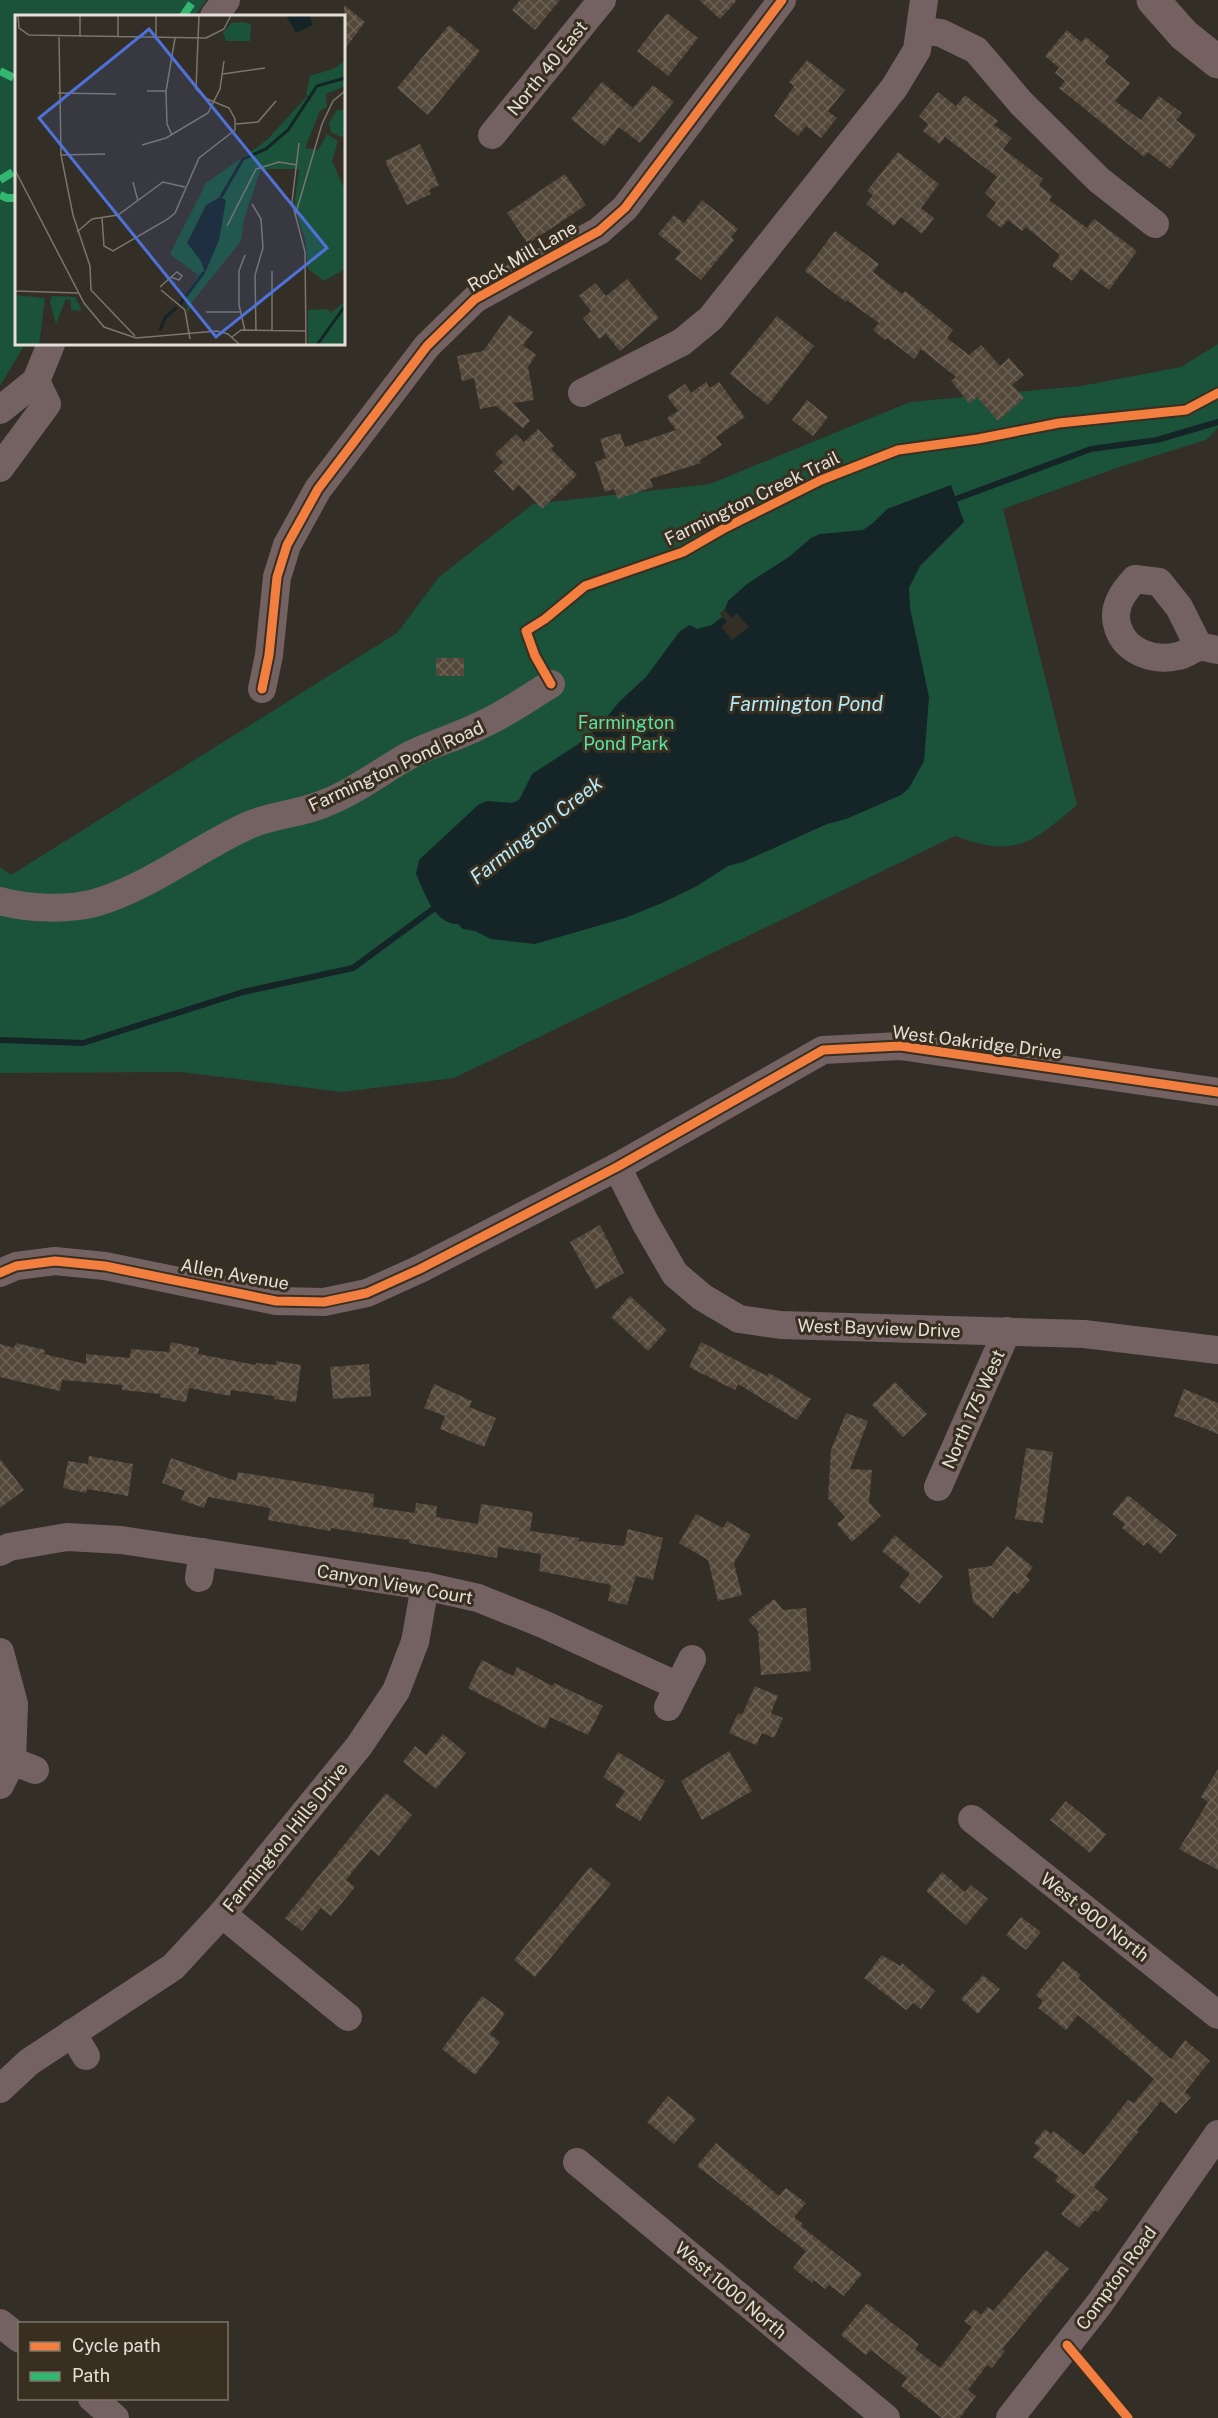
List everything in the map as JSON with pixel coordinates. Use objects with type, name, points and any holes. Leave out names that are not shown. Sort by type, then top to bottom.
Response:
[{"type":"main road","points":[[1153,0],[1184,35],[1218,62]]},
{"type":"street","points":[[215,15],[226,0]]},
{"type":"street","name":"North 40 East","points":[[492,135],[602,0]]},
{"type":"street","name":"Rock Mill Lane","points":[[262,689],[269,655],[277,577],[287,545],[318,489],[427,346],[475,299],[599,231],[625,208],[782,0]]},
{"type":"street","points":[[582,393],[682,342],[711,318],[894,88],[917,50],[924,0]]},
{"type":"street","points":[[920,30],[941,33],[976,50],[1021,103],[1100,180],[1155,224]]},
{"type":"street","points":[[0,410],[36,381],[51,345]]},
{"type":"street","points":[[0,468],[47,404],[36,381]]},
{"type":"street","name":"Farmington Pond Road","points":[[0,901],[12,905],[49,908],[92,904],[129,892],[186,858],[249,825],[274,816],[323,805],[413,754],[506,713],[552,684]]},
{"type":"street","name":"West Oakridge Drive","points":[[617,1167],[823,1050],[900,1046],[1218,1092]]},
{"type":"street","name":"Allen Avenue","points":[[0,1273],[16,1266],[55,1261],[105,1266],[276,1301],[324,1302],[367,1293],[420,1269],[617,1167]]},
{"type":"street","name":"West Bayview Drive","points":[[617,1167],[675,1274],[702,1297],[739,1318],[781,1325],[1084,1334],[1218,1350]]},
{"type":"street","name":"North 175 West","points":[[938,1487],[1007,1331]]},
{"type":"street","name":"Canyon View Court","points":[[0,1552],[9,1547],[67,1537],[122,1540],[201,1565],[425,1586],[478,1598],[543,1624],[673,1697],[692,1659]]},
{"type":"street","name":"Farmington Hills Drive","points":[[0,2089],[29,2062],[79,2044],[173,1967],[222,1914],[358,1746],[396,1691],[415,1642],[425,1586]]},
{"type":"street","points":[[0,1652],[14,1704],[15,1772]]},
{"type":"street","name":"West 900 North","points":[[972,1819],[1218,2015]]},
{"type":"street","points":[[222,1914],[348,2017]]},
{"type":"street","name":"Compton Road","points":[[1010,2418],[1100,2303],[1218,2134]]},
{"type":"street","name":"West 1000 North","points":[[577,2162],[886,2418]]},
{"type":"street","points":[[0,2323],[18,2337]]},
{"type":"street","points":[[94,2400],[116,2418]]},
{"type":"green space","points":[[0,0],[206,0],[196,15],[15,15],[15,345],[24,345],[0,386]]},
{"type":"green space","name":"Farmington Pond Park","points":[[1218,344],[1218,428],[1206,440],[1122,466],[1003,509],[1077,805],[1034,838],[1008,846],[993,846],[955,836],[454,1078],[342,1092],[181,1072],[0,1073],[0,867],[11,875],[397,633],[439,577],[533,504],[710,484],[910,402],[1081,386],[1181,367]]},
{"type":"water","name":"Farmington Pond","points":[[951,485],[964,522],[920,566],[909,588],[910,608],[929,697],[924,761],[909,788],[901,795],[846,819],[827,824],[743,862],[728,866],[697,886],[662,903],[625,918],[535,944],[491,939],[475,931],[463,929],[458,924],[450,923],[436,913],[426,898],[416,874],[419,860],[478,805],[487,801],[512,803],[519,800],[532,774],[577,745],[599,727],[619,702],[646,677],[680,631],[690,625],[697,629],[712,625],[722,617],[728,601],[747,584],[789,557],[811,538],[820,534],[863,530],[887,509]]},
{"type":"pier","points":[[724,609],[732,618],[737,613],[749,627],[732,640],[721,627],[727,622],[720,614]]},
{"type":"building","points":[[520,0],[560,0],[535,30],[512,10]]},
{"type":"building","points":[[699,0],[737,0],[720,19]]},
{"type":"building","points":[[344,5],[365,22],[345,49],[345,15]]},
{"type":"building","points":[[667,13],[698,38],[668,76],[637,51]]},
{"type":"building","points":[[449,25],[480,51],[428,115],[397,88]]},
{"type":"building","points":[[1067,30],[1081,42],[1086,37],[1109,56],[1105,62],[1130,83],[1115,101],[1141,120],[1159,96],[1182,113],[1176,120],[1196,135],[1170,169],[1148,152],[1144,157],[1059,88],[1065,81],[1055,73],[1059,68],[1045,56]]},
{"type":"building","points":[[807,60],[845,90],[828,111],[837,118],[821,138],[806,126],[798,136],[774,116],[794,86],[789,82]]},
{"type":"building","points":[[602,82],[633,108],[653,85],[674,102],[640,143],[619,127],[604,146],[571,119]]},
{"type":"building","points":[[938,92],[956,106],[965,95],[998,121],[994,125],[1012,138],[1003,149],[1043,179],[1039,185],[1052,196],[1049,200],[1087,228],[1094,219],[1137,251],[1109,290],[1081,269],[1072,281],[1052,266],[1060,255],[1026,227],[1022,231],[1008,220],[1001,228],[986,216],[996,203],[985,193],[997,177],[945,137],[940,144],[923,131],[928,124],[919,116]]},
{"type":"building","points":[[420,144],[439,185],[429,190],[431,194],[407,205],[385,161]]},
{"type":"building","points":[[898,152],[939,184],[921,208],[934,218],[922,234],[901,217],[894,226],[866,204],[873,195],[867,191]]},
{"type":"building","points":[[565,174],[586,205],[528,244],[507,213]]},
{"type":"building","points":[[702,200],[738,229],[731,237],[734,240],[701,280],[675,259],[681,252],[658,234],[674,215],[684,223]]},
{"type":"building","points":[[835,231],[879,264],[873,272],[902,294],[905,291],[953,330],[947,338],[969,355],[981,345],[1000,366],[1009,358],[1024,375],[1012,385],[1024,398],[998,421],[977,397],[970,404],[951,381],[956,377],[921,349],[914,359],[887,338],[885,340],[873,330],[879,323],[805,271]]},
{"type":"building","points":[[627,279],[659,318],[620,351],[606,334],[599,339],[583,318],[591,311],[579,296],[595,283],[606,296]]},
{"type":"building","points":[[509,315],[533,332],[523,345],[536,355],[528,367],[534,400],[513,403],[530,421],[523,428],[496,406],[480,409],[474,378],[462,381],[457,356],[483,351]]},
{"type":"building","points":[[777,316],[814,346],[768,405],[730,374]]},
{"type":"building","points":[[706,382],[710,388],[719,382],[745,417],[716,437],[722,445],[699,461],[701,463],[650,479],[653,487],[618,499],[614,489],[605,492],[595,462],[606,458],[600,439],[620,433],[625,447],[676,430],[667,418],[678,411],[667,396],[685,384],[691,393]]},
{"type":"building","points":[[807,400],[828,417],[813,436],[792,420]]},
{"type":"building","points":[[538,429],[554,446],[551,449],[577,475],[542,509],[519,485],[513,491],[494,471],[503,462],[495,454],[516,434],[524,442]]},
{"type":"building","points":[[436,658],[464,658],[464,676],[436,676]]},
{"type":"building","points":[[600,1225],[624,1273],[596,1289],[570,1242]]},
{"type":"building","points":[[630,1296],[667,1330],[648,1351],[611,1317]]},
{"type":"building","points":[[171,1342],[199,1348],[198,1354],[256,1365],[256,1363],[276,1365],[276,1361],[301,1365],[296,1402],[274,1399],[274,1396],[231,1390],[230,1396],[189,1388],[186,1402],[160,1397],[161,1394],[122,1390],[122,1385],[62,1380],[60,1391],[0,1377],[0,1344],[14,1348],[16,1343],[45,1350],[44,1354],[86,1364],[86,1354],[130,1358],[131,1349],[169,1352]]},
{"type":"building","points":[[701,1342],[767,1376],[769,1373],[811,1399],[797,1420],[738,1384],[735,1390],[689,1367]]},
{"type":"building","points":[[369,1364],[371,1396],[333,1399],[330,1367]]},
{"type":"building","points":[[895,1382],[927,1414],[903,1437],[872,1405]]},
{"type":"building","points":[[434,1384],[472,1401],[469,1407],[496,1418],[484,1447],[440,1429],[445,1416],[424,1408]]},
{"type":"building","points":[[1184,1389],[1218,1403],[1218,1434],[1174,1416]]},
{"type":"building","points":[[846,1413],[868,1421],[850,1469],[872,1470],[869,1502],[881,1516],[852,1542],[837,1524],[845,1517],[828,1498],[831,1450]]},
{"type":"building","points":[[1026,1448],[1053,1452],[1043,1523],[1015,1519]]},
{"type":"building","points":[[89,1456],[133,1464],[128,1496],[87,1489],[86,1493],[63,1488],[68,1461],[88,1464]]},
{"type":"building","points":[[171,1458],[236,1481],[238,1472],[374,1494],[373,1507],[415,1513],[416,1503],[437,1506],[436,1517],[478,1524],[481,1504],[533,1512],[530,1531],[579,1538],[578,1541],[624,1546],[628,1529],[663,1538],[653,1580],[636,1576],[627,1605],[608,1601],[611,1585],[539,1571],[541,1554],[498,1547],[497,1558],[409,1543],[409,1540],[331,1528],[330,1531],[268,1520],[270,1508],[208,1497],[204,1508],[181,1500],[185,1491],[162,1483]]},
{"type":"building","points":[[0,1459],[24,1490],[0,1508]]},
{"type":"building","points":[[1128,1495],[1177,1535],[1161,1554],[1147,1542],[1144,1546],[1122,1528],[1125,1524],[1112,1514]]},
{"type":"building","points":[[696,1514],[723,1528],[727,1521],[751,1535],[734,1563],[742,1595],[718,1601],[708,1560],[679,1543]]},
{"type":"building","points":[[895,1535],[943,1576],[920,1604],[899,1587],[910,1574],[882,1551]]},
{"type":"building","points":[[1007,1546],[1033,1567],[1026,1576],[1030,1580],[1018,1594],[1014,1591],[993,1618],[973,1602],[968,1569],[991,1566]]},
{"type":"building","points":[[774,1599],[783,1610],[806,1608],[811,1671],[761,1675],[758,1631],[748,1620]]},
{"type":"building","points":[[482,1660],[513,1676],[517,1667],[552,1686],[554,1683],[603,1706],[588,1735],[550,1717],[545,1729],[468,1688]]},
{"type":"building","points":[[755,1686],[778,1696],[771,1713],[783,1718],[774,1738],[762,1733],[756,1745],[729,1733],[738,1713],[742,1715]]},
{"type":"building","points":[[443,1734],[466,1753],[436,1789],[403,1762],[415,1746],[426,1755]]},
{"type":"building","points":[[729,1751],[752,1791],[702,1820],[681,1781]]},
{"type":"building","points":[[618,1752],[665,1781],[640,1821],[615,1806],[625,1791],[603,1777]]},
{"type":"building","points":[[1218,1769],[1218,1870],[1179,1849],[1208,1802],[1201,1797]]},
{"type":"building","points":[[386,1793],[412,1815],[379,1856],[371,1849],[346,1880],[355,1887],[331,1916],[321,1908],[302,1931],[285,1918]]},
{"type":"building","points":[[1066,1801],[1106,1834],[1090,1853],[1050,1820]]},
{"type":"building","points":[[590,1867],[611,1884],[535,1977],[514,1960]]},
{"type":"building","points":[[942,1872],[965,1892],[971,1885],[988,1899],[966,1925],[926,1891]]},
{"type":"building","points":[[1021,1917],[1041,1932],[1026,1950],[1006,1935]]},
{"type":"building","points":[[882,1955],[900,1966],[902,1963],[935,1991],[921,2009],[913,2003],[906,2010],[864,1978]]},
{"type":"building","points":[[1063,1961],[1081,1975],[1078,1978],[1171,2059],[1185,2040],[1210,2061],[1185,2092],[1191,2097],[1176,2114],[1161,2101],[1137,2130],[1139,2131],[1094,2187],[1108,2199],[1098,2212],[1095,2210],[1079,2228],[1061,2214],[1075,2196],[1055,2181],[1058,2176],[1033,2157],[1040,2148],[1034,2143],[1045,2129],[1051,2134],[1054,2131],[1084,2155],[1128,2100],[1134,2103],[1154,2079],[1078,2015],[1066,2030],[1038,2008],[1043,2001],[1036,1995]]},
{"type":"building","points":[[983,1975],[1000,1989],[978,2014],[961,1999]]},
{"type":"building","points":[[482,1996],[505,2013],[490,2034],[500,2042],[475,2075],[442,2049]]},
{"type":"building","points":[[668,2096],[696,2119],[674,2144],[647,2122]]},
{"type":"building","points":[[716,2143],[779,2196],[786,2188],[806,2203],[794,2217],[803,2224],[801,2226],[862,2274],[844,2296],[829,2285],[825,2289],[814,2280],[812,2283],[793,2268],[806,2251],[697,2166]]},
{"type":"building","points":[[1046,2250],[1069,2269],[1002,2349],[1005,2351],[992,2368],[987,2365],[968,2390],[976,2396],[960,2418],[942,2418],[901,2386],[907,2378],[871,2350],[866,2355],[841,2335],[867,2303],[919,2344],[915,2349],[940,2368],[972,2327],[964,2321],[974,2309],[981,2315],[988,2307],[993,2311]]},
{"type":"waterway","name":"Farmington Creek","points":[[950,504],[956,499],[1091,449],[1157,440],[1218,422]]},
{"type":"waterway","name":"Farmington Creek","points":[[0,1040],[83,1043],[243,992],[353,968],[440,904]]},
{"type":"marked path","points":[[184,15],[194,0]]},
{"type":"marked path","points":[[0,71],[15,78]]},
{"type":"marked path","points":[[0,180],[15,171]]},
{"type":"marked path","points":[[0,195],[15,198]]},
{"type":"cycle path","points":[[262,689],[269,655],[277,577],[287,545],[318,489],[427,346],[475,299],[599,231],[625,208],[782,0]]},
{"type":"cycle path","name":"Farmington Creek Trail","points":[[551,684],[535,656],[526,631],[545,619],[585,586],[683,552],[723,529],[821,480],[898,450],[978,439],[1059,423],[1186,410],[1218,393]]},
{"type":"cycle path","points":[[0,1273],[16,1266],[55,1261],[105,1266],[276,1301],[324,1302],[367,1293],[420,1269],[617,1167],[823,1050],[900,1046],[1218,1092]]},
{"type":"cycle path","points":[[1067,2345],[1128,2418]]}]
